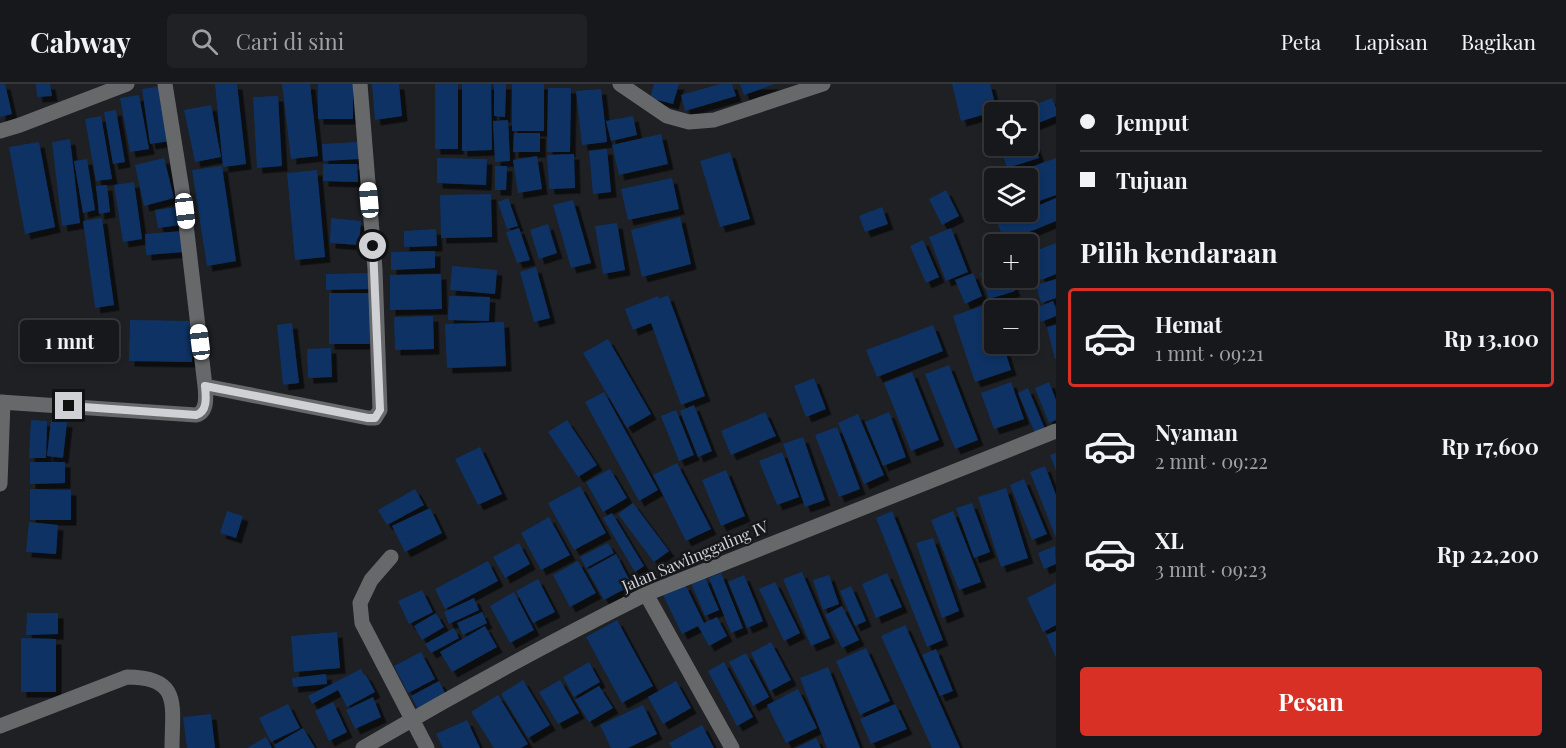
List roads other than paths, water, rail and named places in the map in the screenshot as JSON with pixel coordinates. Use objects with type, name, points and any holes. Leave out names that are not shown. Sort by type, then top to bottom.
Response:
[{"type":"street","points":[[0,131],[127,84]]},
{"type":"street","points":[[0,484],[1,402],[196,415],[201,414],[204,410],[205,390],[182,190],[165,84]]},
{"type":"street","points":[[205,390],[368,418],[375,418],[379,415],[375,269],[360,84]]},
{"type":"street","points":[[620,84],[667,116],[689,122],[714,120],[823,84]]},
{"type":"street","name":"Jalan Sawlinggaling IV","points":[[363,748],[412,719],[646,594],[1056,430]]},
{"type":"street","points":[[391,557],[372,580],[360,603],[362,623],[427,748]]},
{"type":"street","points":[[646,594],[732,748]]},
{"type":"street","points":[[0,726],[127,677],[142,677],[158,682],[167,688],[171,698],[172,748]]}]
